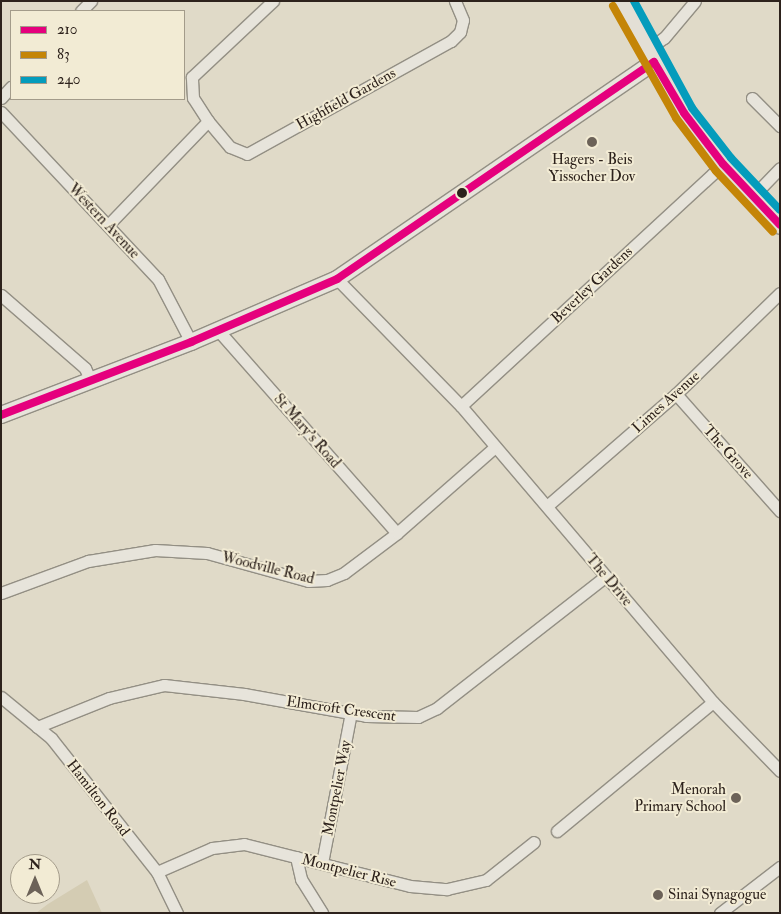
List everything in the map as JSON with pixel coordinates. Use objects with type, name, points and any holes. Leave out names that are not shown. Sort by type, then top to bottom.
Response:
[{"type":"main road","points":[[622,1],[684,113],[723,164],[780,225]]},
{"type":"street","points":[[82,10],[91,1]]},
{"type":"street","name":"Highfield Gardens","points":[[273,1],[192,77],[193,98],[208,121],[230,147],[247,154],[451,40],[460,32],[463,20],[455,1]]},
{"type":"street","points":[[1,416],[191,342],[337,279],[466,194],[590,104],[651,55],[695,1]]},
{"type":"street","points":[[1,98],[10,88]]},
{"type":"street","points":[[752,98],[780,126]]},
{"type":"street","name":"Western Avenue","points":[[1,112],[109,224],[158,279],[191,342]]},
{"type":"street","points":[[109,224],[208,121]]},
{"type":"street","name":"Beverley Gardens","points":[[461,406],[723,164]]},
{"type":"street","points":[[752,196],[780,168]]},
{"type":"street","name":"The Drive","points":[[337,279],[461,406],[713,702],[780,771]]},
{"type":"street","name":"Limes Avenue","points":[[548,506],[676,394],[780,293]]},
{"type":"street","points":[[1,296],[84,368],[90,380]]},
{"type":"street","name":"St Mary's Road","points":[[217,330],[397,533]]},
{"type":"street","name":"The Grove","points":[[676,394],[780,510]]},
{"type":"street","name":"Woodville Road","points":[[1,593],[88,561],[155,550],[207,553],[318,581],[344,573],[397,533],[496,446]]},
{"type":"street","name":"Elmcroft Crescent","points":[[37,727],[109,698],[164,685],[244,694],[351,713],[399,718],[427,714],[606,576]]},
{"type":"street","name":"Hamilton Road","points":[[1,697],[51,738],[157,872],[177,913]]},
{"type":"street","points":[[557,830],[713,702]]},
{"type":"street","name":"Montpelier Way","points":[[322,862],[351,713]]},
{"type":"street","name":"Montpelier Rise","points":[[157,872],[212,848],[228,845],[255,846],[410,886],[447,889],[486,880],[534,842]]},
{"type":"street","points":[[296,857],[301,879],[322,913]]},
{"type":"street","points":[[720,913],[780,867]]},
{"type":"shaded area","points":[[87,880],[102,913],[36,913],[48,904],[60,904],[60,897]]},
{"type":"transit line","name":"240","points":[[634,1],[692,108],[731,158],[780,210]]},
{"type":"transit line","name":"83","points":[[613,6],[676,118],[716,171],[773,232]]},
{"type":"transit line","name":"210","points":[[654,62],[684,113],[723,164],[780,225]]},
{"type":"transit line","name":"210","points":[[1,415],[191,342],[337,279],[654,62]]},
{"type":"place","name":"Hagers - Beis Yissocher Dov","points":[[592,142]]},
{"type":"place","name":"Menorah Primary School","points":[[736,798]]},
{"type":"place","name":"Sinai Synagogue","points":[[658,895]]}]
